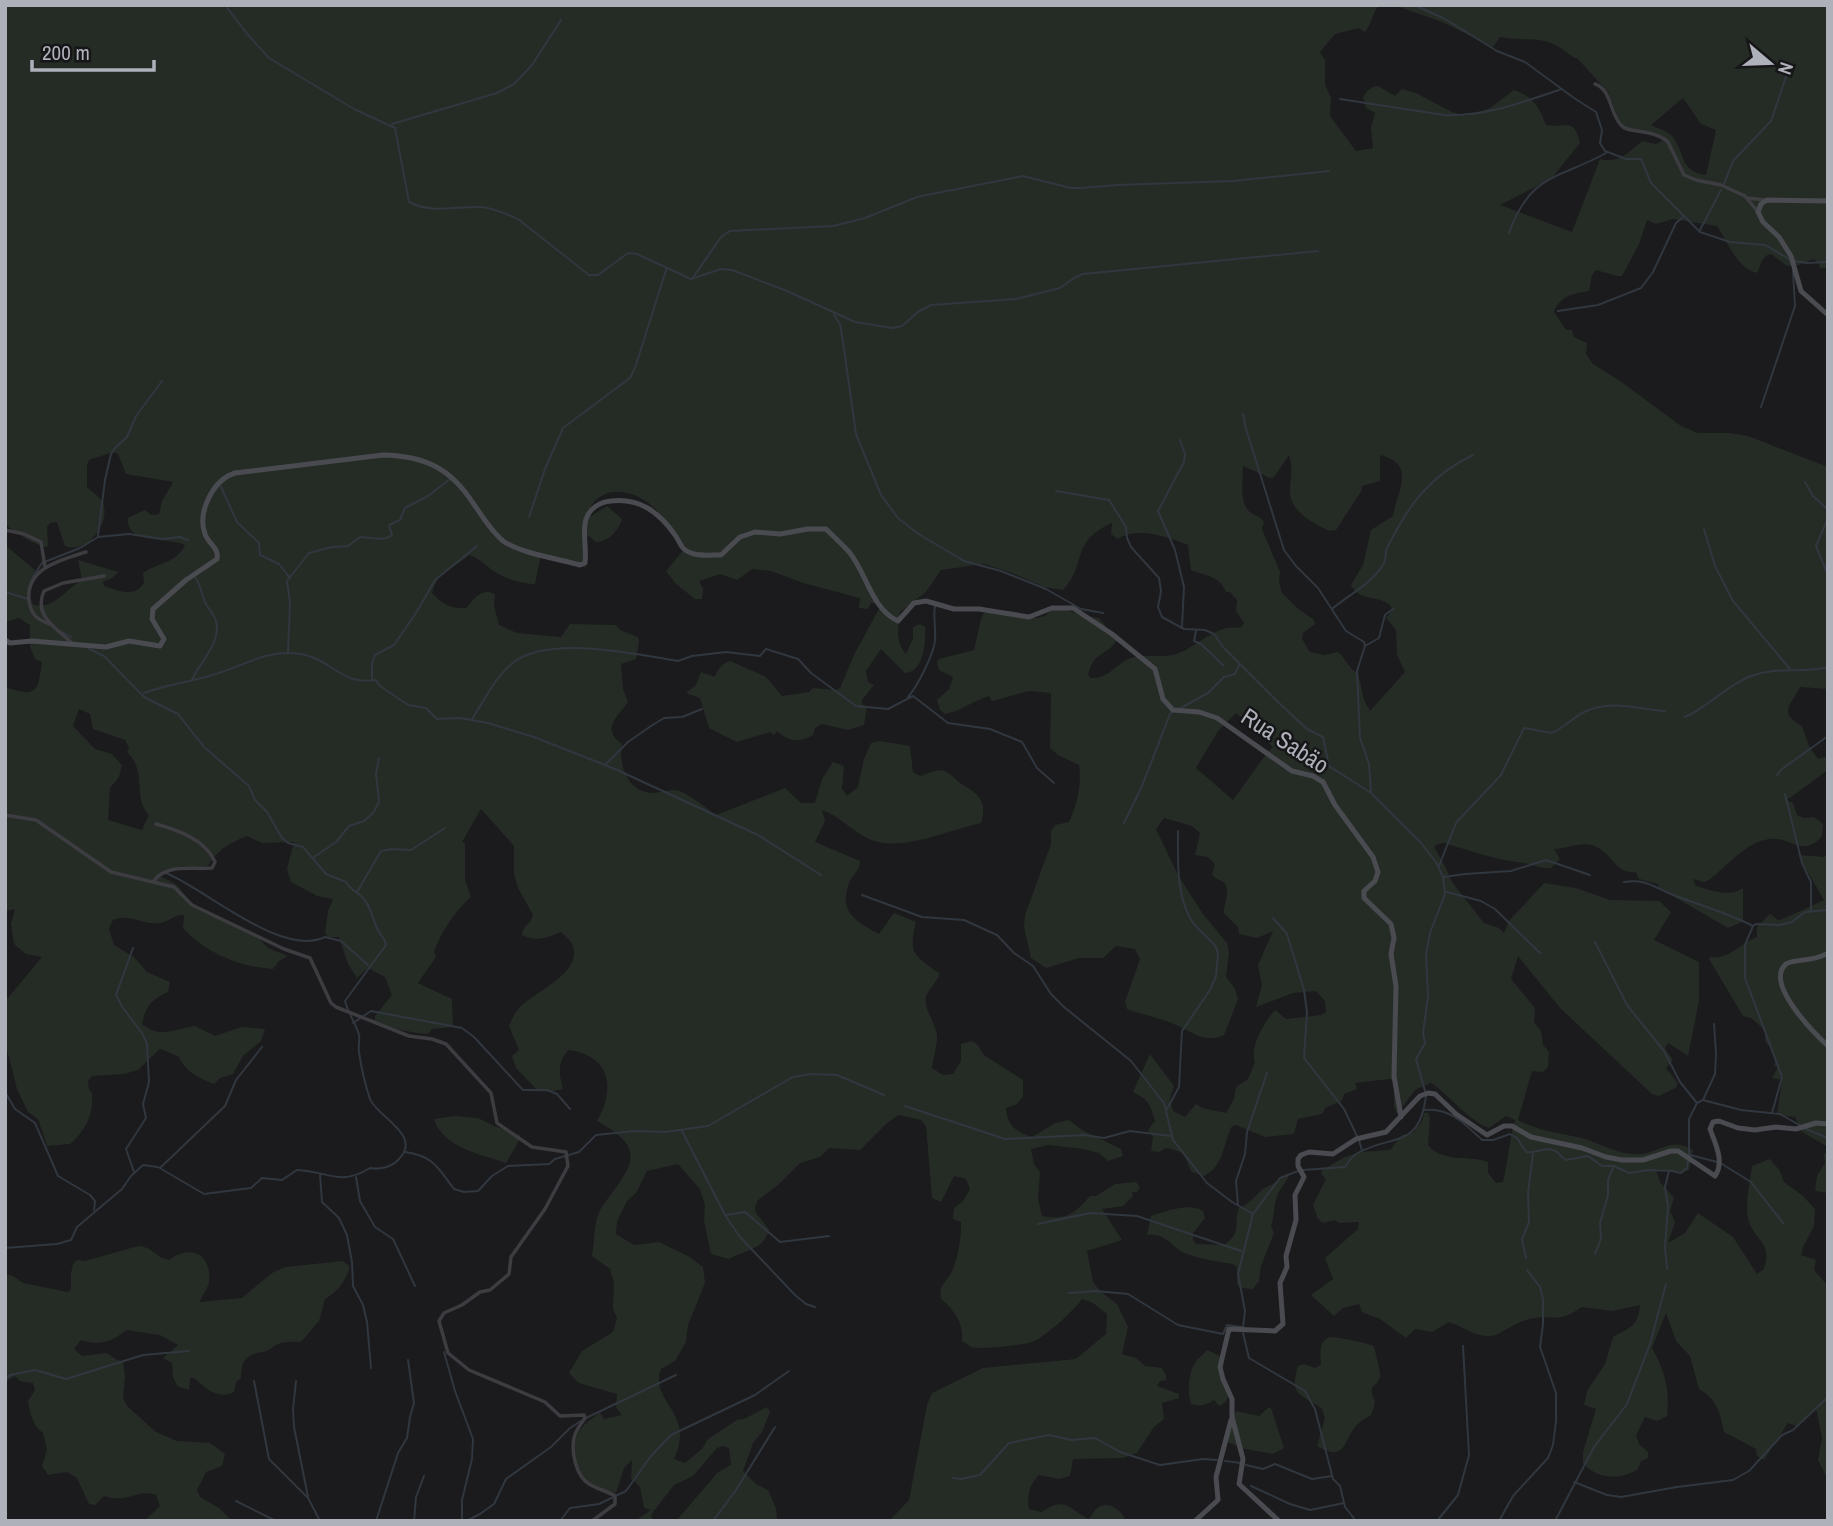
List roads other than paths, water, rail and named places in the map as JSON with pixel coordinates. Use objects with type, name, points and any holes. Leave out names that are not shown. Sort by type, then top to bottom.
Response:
[{"type":"street","points":[[1595,84],[1606,91],[1622,126],[1628,130],[1649,131],[1668,142],[1684,174],[1696,180],[1721,185],[1748,198],[1828,201]]},
{"type":"street","points":[[1748,198],[1791,257],[1801,290],[1828,315]]},
{"type":"street","points":[[1758,212],[1760,204],[1767,200]]},
{"type":"street","name":"Rua Sabäo","points":[[72,643],[106,647],[129,641],[160,646],[163,639],[152,619],[153,609],[186,580],[217,559],[217,549],[205,533],[206,510],[219,481],[235,472],[383,455],[401,455],[422,460],[451,474],[493,531],[512,546],[583,565],[585,526],[590,512],[597,505],[606,502],[635,502],[655,511],[685,550],[697,555],[721,555],[740,537],[755,532],[780,534],[826,529],[850,553],[866,577],[885,615],[898,621],[914,603],[926,601],[954,609],[979,609],[1029,617],[1052,608],[1073,608],[1112,634],[1155,669],[1163,699],[1173,710],[1199,712],[1217,718],[1292,771],[1313,776],[1323,782],[1335,805],[1373,857],[1378,873],[1376,881],[1364,891],[1364,898],[1391,924],[1394,938],[1391,954],[1396,986],[1394,1076],[1401,1117]]},
{"type":"street","points":[[5,530],[24,534],[41,542],[45,567]]},
{"type":"street","points":[[72,643],[33,614],[29,595],[32,583],[45,567],[86,552]]},
{"type":"street","points":[[49,624],[40,608],[46,589],[62,583],[104,576]]},
{"type":"street","points":[[5,640],[10,643],[72,643]]},
{"type":"street","points":[[5,815],[36,820],[111,872],[174,887],[192,905],[284,949],[310,958],[331,1003],[336,1007],[409,1036],[446,1044],[491,1093],[497,1123],[532,1147],[566,1152],[568,1166],[545,1209],[511,1257],[509,1274],[490,1290],[480,1292],[462,1305],[444,1312],[439,1321],[448,1353],[469,1370],[545,1402],[560,1416],[584,1415],[585,1418],[574,1436],[574,1453],[579,1472],[589,1484],[615,1496],[615,1504],[592,1521]]},
{"type":"street","points":[[153,881],[162,872],[181,868],[212,868],[215,862],[206,847],[177,831],[156,824]]},
{"type":"street","points":[[1828,953],[1811,960],[1790,961],[1784,966],[1781,976],[1784,993],[1792,1006],[1828,1046]]},
{"type":"street","points":[[1279,1521],[1239,1484],[1243,1459],[1232,1417],[1232,1399],[1220,1367],[1226,1334],[1231,1327],[1275,1331],[1283,1324],[1280,1283],[1287,1267],[1286,1253],[1296,1220],[1295,1195],[1304,1177],[1297,1166],[1299,1157],[1309,1152],[1333,1154],[1356,1139],[1386,1132],[1420,1096],[1431,1093],[1440,1097],[1456,1114],[1487,1135],[1504,1126],[1512,1126],[1531,1137],[1582,1147],[1622,1160],[1643,1160],[1678,1151],[1715,1176],[1720,1167],[1710,1129],[1713,1122],[1719,1121],[1738,1128],[1755,1130],[1776,1127],[1796,1129],[1816,1123],[1828,1124]]},
{"type":"street","points":[[1195,1521],[1218,1500],[1216,1477],[1232,1417]]},
{"type":"waterway","points":[[225,5],[269,58],[354,109],[395,128],[409,202],[426,208],[481,207],[504,213],[518,219],[589,275],[598,275],[628,253],[637,254],[691,279],[721,269],[732,270],[855,322],[892,328],[902,326],[931,305],[1016,299],[1060,288],[1083,274],[1318,251]]},
{"type":"waterway","points":[[1414,5],[1445,19],[1497,51],[1525,62],[1596,112],[1602,130],[1600,143],[1605,151],[1626,159],[1641,159],[1651,183],[1700,232],[1730,242],[1765,245],[1789,259]]},
{"type":"waterway","points":[[392,124],[497,93],[514,84],[532,65],[561,20]]},
{"type":"waterway","points":[[1724,184],[1733,161],[1771,121],[1789,68]]},
{"type":"waterway","points":[[1340,99],[1459,115],[1504,108],[1562,89]]},
{"type":"waterway","points":[[1509,233],[1518,213],[1537,188],[1548,180],[1606,153]]},
{"type":"waterway","points":[[692,279],[721,237],[730,231],[833,226],[865,218],[917,197],[1023,176],[1071,188],[1082,188],[1233,181],[1329,171]]},
{"type":"waterway","points":[[1700,230],[1721,190]]},
{"type":"waterway","points":[[1558,311],[1598,305],[1641,288],[1653,272],[1676,223],[1683,217]]},
{"type":"waterway","points":[[1794,261],[1828,262]]},
{"type":"waterway","points":[[529,517],[545,469],[563,428],[630,378],[666,270]]},
{"type":"waterway","points":[[1761,407],[1795,306],[1793,271]]},
{"type":"waterway","points":[[834,315],[840,324],[856,434],[881,495],[898,518],[917,533],[964,561],[1001,571],[1046,589],[1081,609],[1103,613]]},
{"type":"waterway","points":[[98,536],[111,454],[127,437],[136,416],[162,381]]},
{"type":"waterway","points":[[1243,414],[1284,550],[1318,588],[1346,631],[1364,642],[1365,646]]},
{"type":"waterway","points":[[1180,440],[1185,454],[1184,462],[1158,511],[1175,550],[1184,587],[1182,626]]},
{"type":"waterway","points":[[1332,609],[1380,570],[1395,533],[1421,494],[1444,472],[1473,455]]},
{"type":"waterway","points":[[288,652],[290,603],[287,581],[309,553],[348,546],[360,537],[381,539],[392,535],[389,525],[400,520],[405,508],[428,496],[450,479]]},
{"type":"waterway","points":[[1805,482],[1813,496],[1828,510]]},
{"type":"waterway","points":[[221,487],[237,522],[259,543],[260,555],[279,564],[290,578]]},
{"type":"waterway","points":[[1056,491],[1109,500],[1126,527],[1131,547],[1159,578],[1161,591],[1158,607],[1162,617],[1184,629],[1205,630],[1214,634],[1223,647],[1278,702],[1307,729],[1323,737],[1329,766],[1371,793],[1421,843],[1436,862],[1443,877],[1445,894],[1430,933],[1426,954],[1428,997],[1423,1033],[1425,1043],[1416,1059],[1425,1091]]},
{"type":"waterway","points":[[1828,518],[1816,546],[1828,575]]},
{"type":"waterway","points":[[1704,529],[1715,566],[1733,601],[1790,669]]},
{"type":"waterway","points":[[33,577],[42,563],[80,548],[98,537],[129,534],[163,539],[180,537],[188,540]]},
{"type":"waterway","points":[[372,680],[375,655],[394,645],[435,580],[477,546]]},
{"type":"waterway","points":[[192,680],[213,644],[217,629],[215,618],[195,577]]},
{"type":"waterway","points":[[5,592],[28,599]]},
{"type":"waterway","points":[[908,697],[932,653],[935,605]]},
{"type":"waterway","points":[[1371,792],[1369,764],[1360,738],[1357,671],[1365,646],[1379,638],[1385,615],[1393,609]]},
{"type":"waterway","points":[[1196,631],[1194,641],[1201,644],[1223,665]]},
{"type":"waterway","points":[[62,632],[71,637]]},
{"type":"waterway","points":[[5,1248],[57,1244],[71,1240],[77,1227],[122,1189],[143,1165],[158,1167],[204,1194],[251,1188],[262,1178],[282,1180],[297,1170],[350,1176],[370,1168],[389,1166],[396,1162],[405,1150],[402,1134],[370,1099],[360,1058],[359,1035],[345,1001],[386,945],[366,902],[346,882],[326,874],[303,847],[288,843],[282,838],[267,812],[255,800],[249,786],[204,747],[178,714],[144,697],[104,656],[89,649]]},
{"type":"waterway","points":[[472,719],[501,674],[514,662],[549,649],[617,651],[678,661],[692,656],[726,652],[760,656],[766,649],[798,659],[811,673],[856,706],[888,709],[913,696],[948,723],[990,729],[1022,742],[1037,768],[1054,783]]},
{"type":"waterway","points":[[144,693],[212,675],[266,656],[301,654],[321,661],[345,676],[364,681],[376,680],[380,686],[408,705],[426,708],[437,719],[460,718],[488,723],[534,737],[615,769],[758,835],[821,875]]},
{"type":"waterway","points":[[1179,709],[1208,693],[1224,677],[1235,674],[1239,665]]},
{"type":"waterway","points":[[1685,717],[1751,676],[1770,671],[1828,667]]},
{"type":"waterway","points":[[1439,866],[1456,823],[1501,775],[1524,728],[1552,733],[1584,712],[1604,706],[1665,711]]},
{"type":"waterway","points":[[606,764],[628,742],[664,718],[682,717],[702,709]]},
{"type":"waterway","points":[[1124,823],[1142,786],[1170,714],[1174,711]]},
{"type":"waterway","points":[[1777,775],[1828,736]]},
{"type":"waterway","points":[[314,857],[336,842],[349,826],[364,821],[373,813],[379,802],[376,774],[379,758]]},
{"type":"waterway","points":[[1785,794],[1802,863],[1811,882],[1811,911]]},
{"type":"waterway","points":[[357,892],[381,851],[411,850],[445,828]]},
{"type":"waterway","points":[[1167,1109],[1179,1087],[1182,1031],[1210,990],[1216,976],[1218,954],[1216,947],[1199,930],[1185,908],[1179,876],[1178,831]]},
{"type":"waterway","points":[[1444,877],[1511,871],[1546,860],[1590,875]]},
{"type":"waterway","points":[[166,873],[266,930],[287,938],[307,941],[325,937],[341,941],[368,965]]},
{"type":"waterway","points":[[1624,882],[1645,883],[1753,926],[1780,925],[1792,922],[1805,912],[1828,910]]},
{"type":"waterway","points":[[1447,892],[1481,901],[1495,909],[1540,953]]},
{"type":"waterway","points":[[862,895],[922,917],[964,920],[997,935],[1014,953],[1033,966],[1051,994],[1064,1007],[1131,1061],[1164,1103],[1173,1140],[1207,1183],[1253,1214]]},
{"type":"waterway","points":[[1273,918],[1287,934],[1304,990],[1307,1012],[1304,1058],[1344,1109],[1357,1136]]},
{"type":"waterway","points":[[1753,926],[1745,945],[1745,978],[1782,1077],[1772,1113]]},
{"type":"waterway","points":[[1595,942],[1627,1005],[1664,1051],[1680,1082],[1697,1103]]},
{"type":"waterway","points":[[133,948],[116,995],[147,1044],[149,1082],[143,1104],[146,1118],[126,1149],[134,1172]]},
{"type":"waterway","points":[[353,1023],[371,1011],[462,1028],[474,1037],[523,1090],[547,1090],[557,1094],[570,1109]]},
{"type":"waterway","points":[[1689,1155],[1689,1119],[1697,1103],[1703,1100],[1715,1074],[1714,1024]]},
{"type":"waterway","points":[[160,1168],[225,1106],[236,1080],[262,1047]]},
{"type":"waterway","points":[[1238,1205],[1236,1181],[1245,1154],[1247,1132],[1267,1073]]},
{"type":"waterway","points":[[405,1152],[429,1160],[454,1189],[464,1192],[478,1191],[492,1176],[508,1166],[549,1164],[555,1159],[579,1152],[596,1135],[634,1131],[665,1132],[708,1126],[793,1077],[811,1074],[837,1075],[884,1095]]},
{"type":"waterway","points":[[5,1092],[15,1109],[35,1123],[58,1176],[90,1195],[95,1201],[94,1210]]},
{"type":"waterway","points":[[1303,1170],[1345,1167],[1356,1154],[1402,1138],[1417,1125],[1426,1096]]},
{"type":"waterway","points":[[1703,1100],[1741,1110],[1780,1114],[1801,1126]]},
{"type":"waterway","points":[[905,1106],[1005,1139],[1084,1135],[1104,1138],[1130,1131],[1171,1136]]},
{"type":"waterway","points":[[1425,1110],[1449,1114],[1482,1140],[1493,1140],[1510,1134],[1517,1138],[1526,1152],[1553,1150],[1566,1160],[1588,1156],[1602,1166],[1614,1166],[1629,1173],[1649,1170],[1681,1173],[1687,1168],[1688,1160]]},
{"type":"waterway","points":[[1806,1129],[1828,1138]]},
{"type":"waterway","points":[[682,1131],[725,1215],[740,1237],[795,1295],[815,1307]]},
{"type":"waterway","points":[[1359,1140],[1362,1151]]},
{"type":"waterway","points":[[1526,1258],[1522,1239],[1529,1222],[1528,1193],[1533,1154]]},
{"type":"waterway","points":[[1690,1155],[1717,1162]]},
{"type":"waterway","points":[[1722,1164],[1751,1182],[1783,1223]]},
{"type":"waterway","points":[[1595,1254],[1601,1239],[1600,1223],[1608,1195],[1608,1180],[1613,1168]]},
{"type":"waterway","points":[[1243,1328],[1245,1311],[1238,1274],[1253,1214],[1280,1178],[1298,1171]]},
{"type":"waterway","points":[[1667,1269],[1665,1247],[1668,1207],[1665,1187],[1669,1171]]},
{"type":"waterway","points":[[320,1175],[322,1202],[339,1218],[347,1235],[353,1286],[363,1305],[367,1322],[371,1368]]},
{"type":"waterway","points":[[356,1177],[360,1201],[375,1227],[393,1239],[415,1286]]},
{"type":"waterway","points":[[726,1215],[745,1212],[780,1242],[829,1236]]},
{"type":"waterway","points":[[1038,1224],[1090,1213],[1137,1216],[1241,1251]]},
{"type":"waterway","points":[[1499,1521],[1513,1496],[1548,1458],[1553,1445],[1556,1421],[1556,1393],[1540,1347],[1543,1299],[1540,1287],[1527,1270]]},
{"type":"waterway","points":[[1555,1521],[1594,1447],[1627,1404],[1650,1344],[1666,1284]]},
{"type":"waterway","points":[[1069,1293],[1096,1291],[1128,1294],[1178,1325],[1223,1334],[1227,1325],[1242,1327]]},
{"type":"waterway","points":[[1243,1333],[1249,1358],[1305,1391],[1315,1409],[1333,1479],[1340,1486],[1345,1507],[1356,1521]]},
{"type":"waterway","points":[[1437,1521],[1458,1495],[1469,1455],[1463,1346]]},
{"type":"waterway","points":[[5,1379],[10,1375],[35,1370],[66,1379],[143,1355],[189,1351]]},
{"type":"waterway","points":[[444,1352],[473,1439],[472,1459],[462,1500],[462,1521]]},
{"type":"waterway","points":[[376,1521],[398,1453],[407,1438],[414,1403],[408,1360]]},
{"type":"waterway","points":[[560,1521],[570,1508],[599,1504],[626,1491],[651,1456],[671,1435],[755,1395],[789,1371]]},
{"type":"waterway","points":[[586,1418],[676,1375]]},
{"type":"waterway","points":[[254,1381],[269,1459],[308,1498],[320,1521]]},
{"type":"waterway","points":[[296,1381],[294,1427],[308,1497]]},
{"type":"waterway","points":[[1574,1482],[1607,1495],[1621,1497],[1733,1480],[1749,1471],[1782,1435],[1793,1430],[1828,1397]]},
{"type":"waterway","points":[[466,1521],[494,1504],[506,1479],[551,1447],[581,1421]]},
{"type":"waterway","points":[[713,1521],[736,1490],[775,1427]]},
{"type":"waterway","points":[[953,1478],[980,1475],[1009,1443],[1049,1435],[1071,1440],[1095,1438],[1120,1452],[1160,1465],[1203,1459],[1217,1460]]},
{"type":"waterway","points":[[1225,1461],[1241,1463]]},
{"type":"waterway","points":[[1246,1465],[1263,1469],[1275,1464],[1312,1479],[1332,1476]]},
{"type":"waterway","points":[[414,1521],[416,1497],[424,1476]]},
{"type":"waterway","points":[[1251,1486],[1310,1510],[1344,1503]]},
{"type":"waterway","points":[[236,1501],[276,1521]]}]
